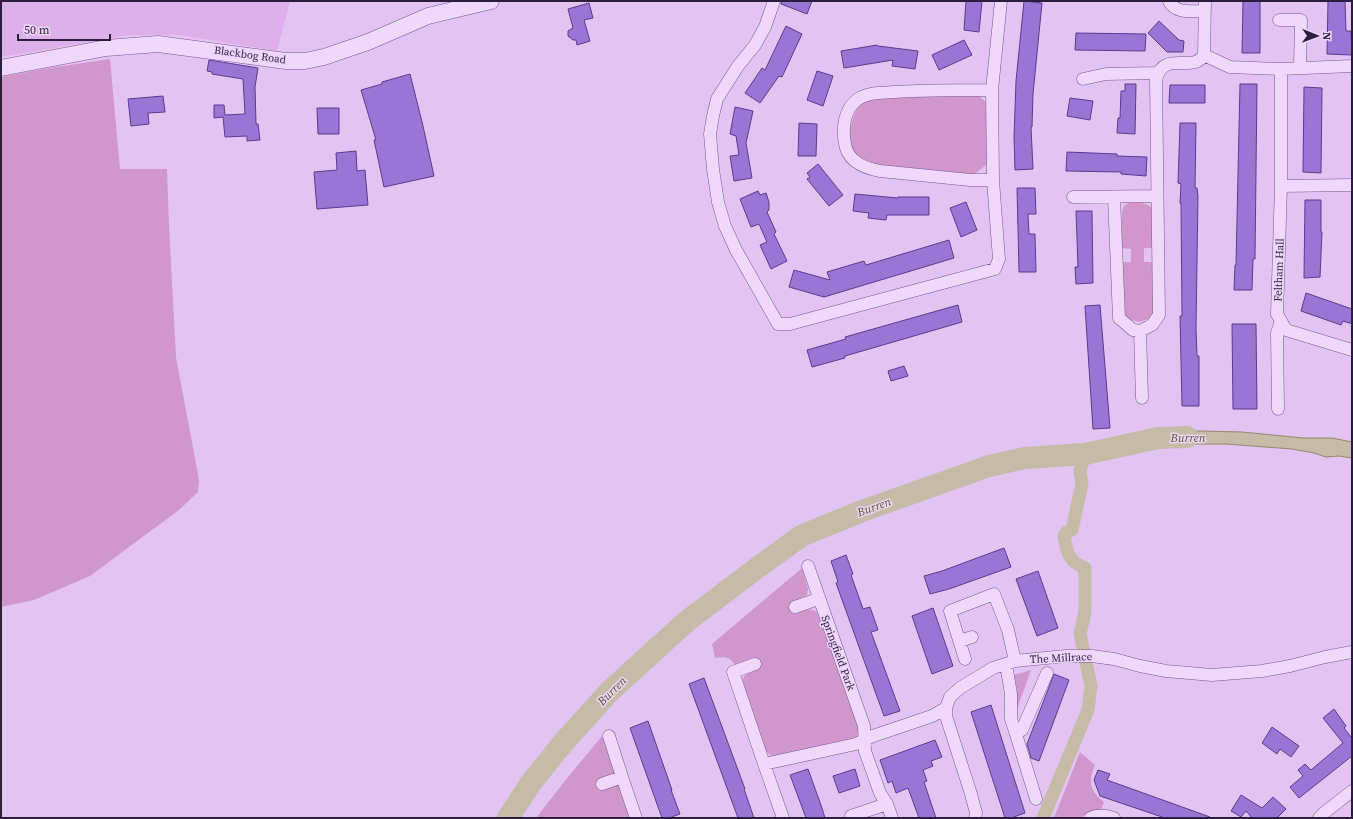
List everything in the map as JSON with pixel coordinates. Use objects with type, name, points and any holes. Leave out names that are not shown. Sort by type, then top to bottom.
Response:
[{"type":"street","name":"Blackbog Road","points":[[1,68],[106,48],[158,44],[286,61],[305,61],[324,57],[368,42],[428,16],[492,1]]},
{"type":"street","points":[[774,1],[765,27],[756,45],[738,66],[717,99],[710,134],[712,169],[718,202],[725,226],[736,250],[778,324],[804,322],[995,269],[999,259],[993,180],[992,90],[1001,1]]},
{"type":"street","points":[[1114,197],[1119,318],[1133,330],[1140,331],[1152,326],[1159,315],[1157,73],[1162,67],[1169,63],[1196,62],[1201,60],[1204,55],[1205,6],[1182,11],[1176,9],[1169,1]]},
{"type":"street","points":[[1279,20],[1301,20],[1300,68]]},
{"type":"street","points":[[1204,55],[1230,67],[1281,69],[1352,66]]},
{"type":"street","name":"Feltham Hall","points":[[1281,69],[1281,186],[1277,314],[1281,321]]},
{"type":"street","points":[[1083,79],[1106,74],[1157,73]]},
{"type":"street","points":[[992,90],[922,91],[870,94],[858,99],[850,107],[844,122],[843,137],[846,150],[855,163],[868,168],[880,171],[970,180],[993,180]]},
{"type":"street","points":[[1281,186],[1352,185]]},
{"type":"street","points":[[1073,197],[1157,196]]},
{"type":"street","points":[[1281,321],[1286,330],[1352,350]]},
{"type":"street","points":[[1278,409],[1277,334],[1281,321]]},
{"type":"street","points":[[1140,331],[1142,398]]},
{"type":"street","name":"Springfield Park","points":[[808,566],[818,599],[864,726],[866,740],[865,751],[880,793],[887,804],[892,818]]},
{"type":"street","points":[[965,659],[950,611],[994,594],[1008,630],[1011,662],[1010,719],[1036,799]]},
{"type":"street","points":[[795,607],[818,599]]},
{"type":"street","points":[[960,640],[972,637]]},
{"type":"street","name":"The Millrace","points":[[946,708],[950,697],[960,688],[988,671],[1011,662],[1066,656],[1092,656],[1114,659],[1166,671],[1212,675],[1262,671],[1352,652]]},
{"type":"street","points":[[755,664],[733,672],[784,818]]},
{"type":"street","points":[[1015,731],[1022,730],[1047,673]]},
{"type":"street","points":[[764,764],[856,744],[873,736],[932,716],[946,708],[946,716],[971,794],[976,813],[975,818]]},
{"type":"street","points":[[609,736],[636,818]]},
{"type":"street","points":[[602,784],[622,777]]},
{"type":"street","points":[[1319,818],[1352,792]]},
{"type":"street","points":[[851,816],[887,804]]},
{"type":"street","points":[[1090,818],[1094,816],[1107,815],[1114,818]]},
{"type":"shaded area","points":[[1,1],[290,1],[277,51],[180,35],[130,35],[1,57]]},
{"type":"shaded area","points":[[110,59],[120,169],[167,169],[176,357],[199,480],[198,492],[179,510],[90,576],[34,600],[1,607],[1,77]]},
{"type":"shaded area","points":[[974,94],[982,98],[988,106],[989,163],[974,174],[962,175],[875,166],[864,162],[852,146],[850,133],[853,119],[859,107],[865,102],[879,99]]},
{"type":"shaded area","points":[[1128,203],[1141,203],[1152,208],[1154,248],[1144,248],[1144,262],[1154,262],[1154,310],[1148,319],[1139,322],[1128,319],[1125,315],[1122,262],[1131,262],[1131,249],[1122,248],[1122,212],[1124,206]]},
{"type":"shaded area","points":[[802,568],[808,589],[807,595],[792,603],[795,614],[809,610],[817,612],[859,729],[857,736],[850,739],[772,756],[766,752],[742,683],[745,675],[758,669],[755,658],[735,665],[726,658],[715,658],[712,644]]},
{"type":"shaded area","points":[[1031,670],[1017,709],[1017,689],[1014,675]]},
{"type":"shaded area","points":[[602,736],[630,818],[536,818],[564,782]]},
{"type":"shaded area","points":[[1080,752],[1095,765],[1091,776],[1091,785],[1095,794],[1104,802],[1101,810],[1087,813],[1080,818],[1054,818]]},
{"type":"water","points":[[1157,432],[1242,432],[1303,438],[1332,438],[1352,442],[1352,458],[1339,456],[1326,457],[1292,449],[1226,444],[1174,444],[1158,446]]},
{"type":"building","points":[[781,1],[812,1],[807,14],[781,4]]},
{"type":"building","points":[[966,1],[982,1],[979,32],[964,30]]},
{"type":"building","points":[[1024,1],[1042,3],[1031,127],[1033,169],[1015,170],[1014,137],[1016,81]]},
{"type":"building","points":[[1243,1],[1260,1],[1260,53],[1242,53]]},
{"type":"building","points":[[1328,1],[1345,1],[1346,31],[1351,31],[1352,55],[1327,54]]},
{"type":"building","points":[[589,3],[593,18],[584,20],[590,41],[577,45],[576,40],[573,40],[568,36],[568,31],[573,28],[568,9]]},
{"type":"building","points":[[1159,21],[1179,40],[1184,41],[1183,52],[1167,52],[1148,33]]},
{"type":"building","points":[[786,26],[802,34],[782,77],[779,76],[760,103],[745,93],[762,68],[765,70]]},
{"type":"building","points":[[1076,33],[1146,34],[1145,51],[1075,50]]},
{"type":"building","points":[[964,40],[972,55],[939,70],[932,55]]},
{"type":"building","points":[[877,45],[918,51],[915,69],[892,66],[893,60],[844,68],[841,51]]},
{"type":"building","points":[[209,60],[258,68],[255,87],[256,124],[258,124],[260,140],[247,141],[247,136],[225,137],[223,117],[214,118],[214,105],[224,105],[225,115],[245,114],[243,79],[212,74],[212,72],[207,71]]},
{"type":"building","points":[[817,71],[833,76],[823,106],[807,100]]},
{"type":"building","points":[[410,74],[434,176],[384,187],[374,140],[376,140],[361,90]]},
{"type":"building","points":[[1125,84],[1136,84],[1135,134],[1117,133],[1118,118],[1120,118],[1121,91],[1125,91]]},
{"type":"building","points":[[1240,84],[1257,84],[1255,259],[1253,259],[1252,290],[1234,290],[1236,265]]},
{"type":"building","points":[[1170,85],[1205,85],[1205,103],[1169,103]]},
{"type":"building","points":[[1304,87],[1322,88],[1321,173],[1303,172]]},
{"type":"building","points":[[163,96],[165,112],[148,113],[149,124],[131,126],[128,99]]},
{"type":"building","points":[[1070,98],[1093,101],[1090,120],[1067,116]]},
{"type":"building","points":[[735,107],[753,111],[746,143],[752,178],[734,181],[730,156],[739,155],[736,136],[730,134]]},
{"type":"building","points":[[317,108],[339,108],[339,134],[318,134]]},
{"type":"building","points":[[799,123],[817,124],[816,156],[798,156]]},
{"type":"building","points":[[1180,123],[1196,123],[1195,188],[1197,188],[1198,196],[1196,328],[1197,356],[1199,356],[1199,406],[1182,406],[1180,316],[1182,316],[1181,184],[1178,183]]},
{"type":"building","points":[[356,151],[357,171],[365,170],[368,205],[317,209],[314,172],[337,170],[336,153]]},
{"type":"building","points":[[1067,152],[1147,157],[1146,176],[1121,174],[1121,172],[1066,171]]},
{"type":"building","points":[[818,164],[843,195],[829,206],[807,179],[810,177],[807,173]]},
{"type":"building","points":[[1017,188],[1035,188],[1036,214],[1028,214],[1029,234],[1035,234],[1036,272],[1019,272]]},
{"type":"building","points":[[758,191],[760,195],[766,193],[769,202],[769,210],[767,212],[776,232],[774,234],[787,261],[771,269],[760,245],[767,242],[759,224],[751,227],[740,199]]},
{"type":"building","points":[[855,194],[898,198],[929,197],[929,215],[887,215],[886,220],[868,218],[869,213],[853,211]]},
{"type":"building","points":[[1305,200],[1321,200],[1322,232],[1320,277],[1304,278]]},
{"type":"building","points":[[966,202],[977,230],[961,237],[950,208]]},
{"type":"building","points":[[1076,211],[1092,211],[1093,283],[1076,284],[1075,267],[1078,267]]},
{"type":"building","points":[[949,240],[954,258],[824,297],[789,287],[794,270],[830,280],[827,272],[864,261],[866,265]]},
{"type":"building","points":[[1306,293],[1352,309],[1352,324],[1343,321],[1341,325],[1301,311]]},
{"type":"building","points":[[958,305],[962,322],[812,367],[807,350],[846,339],[845,337]]},
{"type":"building","points":[[1100,305],[1110,428],[1093,429],[1085,306]]},
{"type":"building","points":[[1232,324],[1256,324],[1257,409],[1233,409]]},
{"type":"building","points":[[904,366],[908,376],[891,381],[888,371]]},
{"type":"building","points":[[1004,548],[1011,567],[949,589],[930,594],[924,576],[942,571]]},
{"type":"building","points":[[846,555],[853,574],[851,575],[863,609],[870,607],[878,630],[871,632],[900,711],[884,716],[836,583],[838,582],[831,561]]},
{"type":"building","points":[[1038,571],[1058,628],[1037,636],[1016,579]]},
{"type":"building","points":[[933,608],[953,666],[932,674],[912,616]]},
{"type":"building","points":[[1054,674],[1069,680],[1039,761],[1031,758],[1027,744]]},
{"type":"building","points":[[704,678],[745,789],[754,818],[738,818],[689,684]]},
{"type":"building","points":[[991,705],[1025,813],[1011,818],[1005,818],[971,712]]},
{"type":"building","points":[[1334,709],[1346,726],[1344,728],[1351,737],[1352,736],[1352,756],[1299,798],[1290,787],[1303,776],[1298,770],[1305,764],[1311,770],[1343,743],[1323,718]]},
{"type":"building","points":[[648,721],[680,814],[669,818],[662,818],[630,728]]},
{"type":"building","points":[[1272,727],[1299,746],[1291,757],[1280,749],[1277,754],[1262,743]]},
{"type":"building","points":[[935,740],[942,757],[931,761],[933,766],[923,770],[927,781],[924,782],[936,818],[919,818],[908,788],[896,793],[892,781],[888,783],[880,760]]},
{"type":"building","points":[[808,769],[825,818],[806,818],[790,775]]},
{"type":"building","points":[[855,769],[860,786],[839,793],[833,776]]},
{"type":"building","points":[[1098,770],[1110,774],[1107,780],[1210,818],[1165,818],[1100,796],[1094,780]]},
{"type":"building","points":[[1241,795],[1262,808],[1273,797],[1286,809],[1277,818],[1252,818],[1246,811],[1241,817],[1231,811]]},
{"type":"waterway","name":"Burren","points":[[508,818],[530,784],[563,743],[610,691],[687,621],[801,536],[862,511],[989,466],[1025,458],[1085,454],[1158,438],[1187,437]]},
{"type":"waterway","points":[[1043,818],[1088,710],[1091,686],[1080,634],[1085,612],[1085,568],[1069,556],[1064,536],[1067,532],[1072,530],[1082,483],[1080,471],[1085,454]]}]
